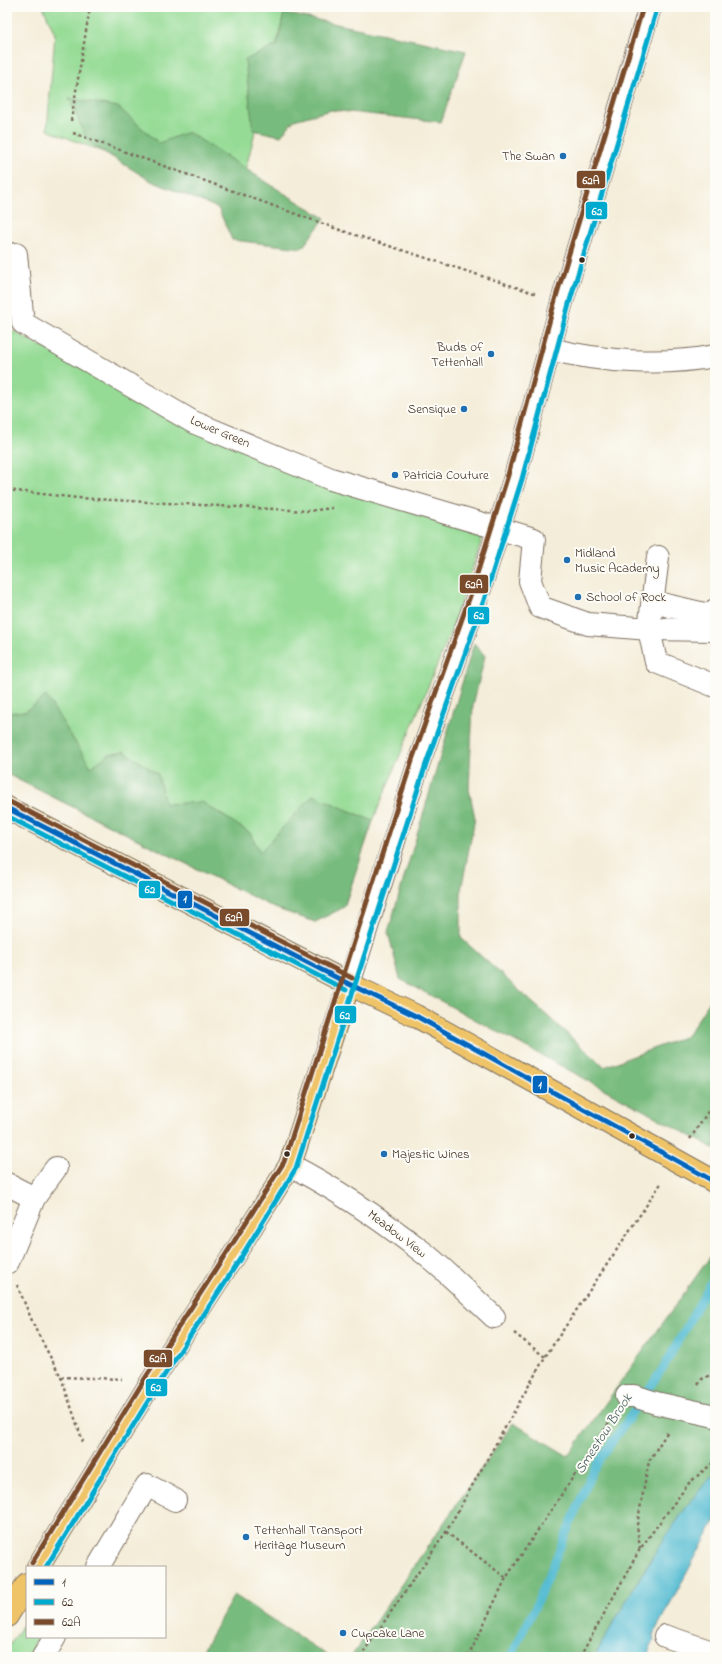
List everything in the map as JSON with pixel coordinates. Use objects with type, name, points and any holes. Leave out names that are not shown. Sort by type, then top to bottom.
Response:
[{"type":"main road","points":[[7,808],[349,984],[416,1016],[715,1182]]},
{"type":"main road","points":[[39,1566],[152,1381],[234,1255],[290,1165],[349,984]]},
{"type":"main road","points":[[7,1616],[26,1586]]},
{"type":"street","points":[[349,984],[419,762],[477,598],[499,530],[515,477],[562,302],[650,7]]},
{"type":"street","name":"Lower Green","points":[[12,263],[23,323],[193,422],[332,479],[499,530]]},
{"type":"street","points":[[550,349],[578,356],[652,362],[715,356]]},
{"type":"street","points":[[499,530],[534,539],[530,581],[540,607],[588,624],[649,629],[715,630]]},
{"type":"street","points":[[658,557],[649,629],[656,662],[715,686]]},
{"type":"street","points":[[653,602],[713,616],[715,610]]},
{"type":"street","name":"Meadow View","points":[[290,1165],[318,1180],[366,1210],[421,1250],[494,1317]]},
{"type":"street","points":[[8,1262],[34,1198],[56,1168]]},
{"type":"street","points":[[7,1184],[34,1198]]},
{"type":"street","points":[[630,1396],[715,1416]]},
{"type":"street","points":[[99,1566],[147,1485],[175,1500]]},
{"type":"street","points":[[665,1636],[715,1653]]},
{"type":"street","points":[[43,1657],[54,1638]]},
{"type":"path","points":[[71,121],[90,7]]},
{"type":"path","points":[[73,134],[340,230],[562,302]]},
{"type":"path","points":[[7,490],[78,498],[308,511],[338,507]]},
{"type":"path","points":[[689,1141],[715,1101]]},
{"type":"path","points":[[360,1657],[446,1532],[545,1357],[663,1180]]},
{"type":"path","points":[[8,1262],[36,1330],[61,1377],[95,1474]]},
{"type":"path","points":[[494,1317],[545,1357]]},
{"type":"path","points":[[61,1377],[152,1381]]},
{"type":"path","points":[[468,1657],[506,1578],[630,1396]]},
{"type":"path","points":[[640,1549],[637,1525],[650,1461],[682,1409]]},
{"type":"path","points":[[580,1657],[640,1549],[689,1483],[715,1461]]},
{"type":"path","points":[[446,1532],[506,1578]]},
{"type":"green space","points":[[43,7],[286,7],[237,204],[47,130],[55,34]]},
{"type":"green space","points":[[284,13],[466,51],[441,122],[331,110],[294,120],[281,136],[253,130],[245,60],[277,45]]},
{"type":"green space","points":[[69,98],[118,107],[159,143],[188,132],[325,218],[302,248],[232,240],[218,208],[151,181],[88,142]]},
{"type":"green space","points":[[7,326],[11,330],[198,431],[485,530],[455,621],[373,821],[344,907],[315,922],[275,908],[7,774]]},
{"type":"green space","points":[[474,643],[485,656],[473,705],[469,789],[475,818],[461,890],[461,938],[604,1067],[687,1036],[715,993],[715,1149],[400,979],[388,932]]},
{"type":"green space","points":[[46,696],[91,767],[109,754],[124,751],[158,774],[165,804],[202,802],[250,833],[260,852],[313,795],[373,821],[344,907],[315,922],[275,908],[7,774],[7,713],[26,711]]},
{"type":"green space","points":[[715,1250],[715,1472],[681,1515],[649,1562],[594,1657],[351,1657],[513,1423],[568,1456]]},
{"type":"green space","points":[[234,1595],[330,1657],[199,1657]]},
{"type":"green space","points":[[26,1620],[26,1638],[37,1638],[27,1657],[7,1657],[7,1650]]},
{"type":"water","points":[[715,1472],[715,1521],[653,1635],[654,1640],[646,1657],[594,1657],[665,1538],[697,1493]]},
{"type":"waterway","name":"Smestow Brook","points":[[510,1657],[533,1612],[593,1470],[665,1365],[715,1275]]},
{"type":"transit line","name":"62A","points":[[32,1563],[146,1377],[284,1162],[412,760],[470,596],[508,475],[555,300],[643,7]]},
{"type":"transit line","name":"62","points":[[47,1566],[158,1385],[240,1259],[296,1168],[426,764],[484,600],[522,479],[569,304],[657,9]]},
{"type":"transit line","name":"62A","points":[[10,802],[352,978]]},
{"type":"transit line","name":"1","points":[[7,808],[349,984],[416,1016],[715,1182]]},
{"type":"transit line","name":"62","points":[[7,816],[346,990]]},
{"type":"place","name":"The Swan","points":[[563,156]]},
{"type":"place","name":"Buds of Tettenhall","points":[[491,354]]},
{"type":"place","name":"Sensique","points":[[464,409]]},
{"type":"place","name":"Patricia Couture","points":[[395,475]]},
{"type":"place","name":"Midland Music Academy","points":[[567,560]]},
{"type":"place","name":"School of Rock","points":[[578,597]]},
{"type":"place","name":"Majestic Wines","points":[[384,1154]]},
{"type":"place","name":"Tettenhall Transport Heritage Museum","points":[[246,1537]]},
{"type":"place","name":"Cupcake Lane","points":[[343,1633]]}]
